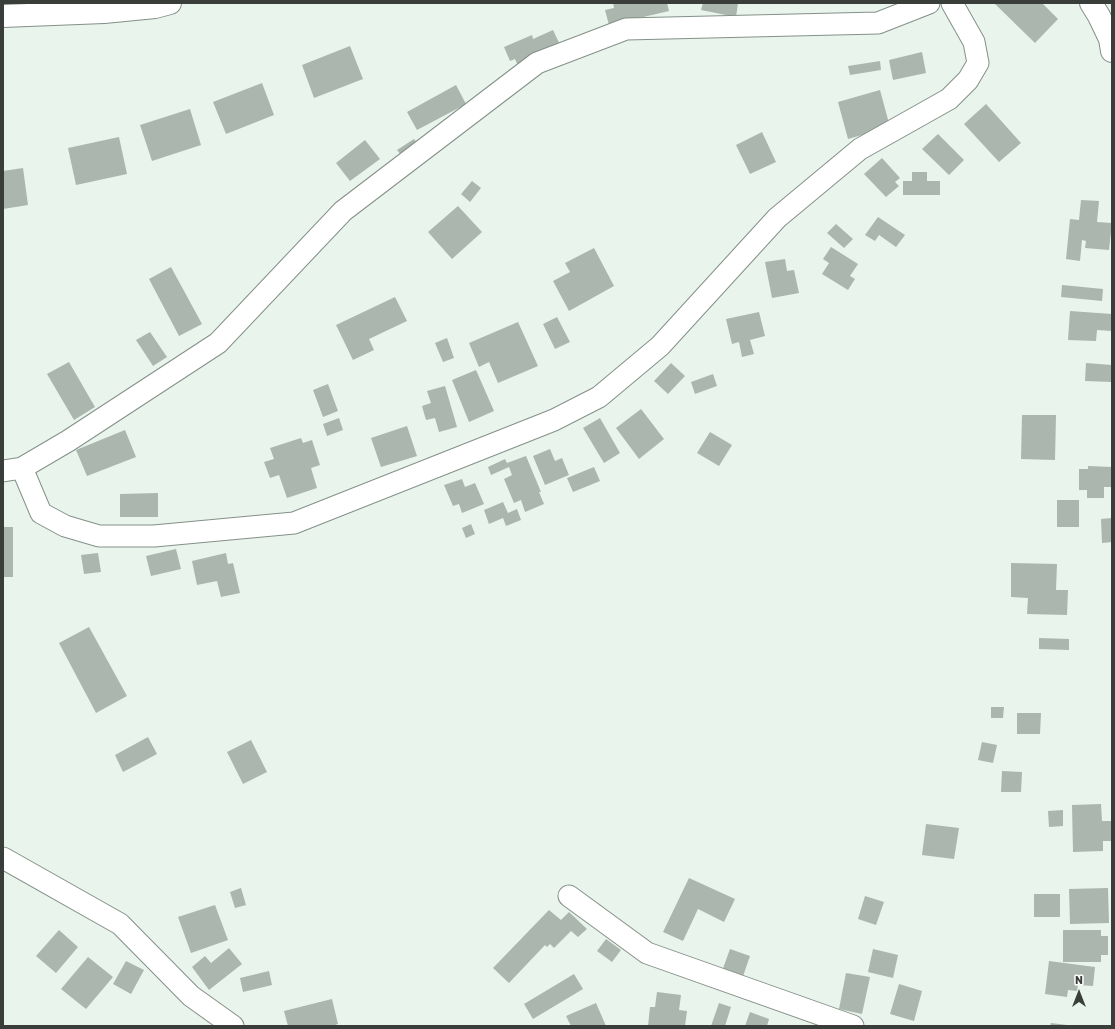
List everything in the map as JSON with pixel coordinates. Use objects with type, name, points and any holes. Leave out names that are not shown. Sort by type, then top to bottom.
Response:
[{"type":"main road","points":[[5,19],[104,12],[155,7],[170,3]]},
{"type":"main road","points":[[1092,3],[1111,44]]},
{"type":"street","points":[[929,3],[878,23],[626,29],[537,63],[343,210],[218,344],[68,441],[13,469],[41,513],[65,526],[99,536],[154,536],[294,523],[554,420],[599,397],[660,346],[777,218],[860,149],[949,99],[968,80],[978,63],[974,42],[952,3]]},
{"type":"street","points":[[3,858],[120,924],[191,996],[233,1026]]},
{"type":"street","points":[[569,896],[647,953],[853,1026]]},
{"type":"building","points":[[613,3],[667,3],[669,11],[609,25],[605,10],[614,8]]},
{"type":"building","points":[[703,3],[738,3],[736,17],[701,10]]},
{"type":"building","points":[[994,3],[1042,3],[1058,19],[1035,43]]},
{"type":"building","points":[[553,30],[562,49],[519,68],[515,59],[510,61],[504,47],[532,35],[533,39]]},
{"type":"building","points":[[350,46],[363,79],[314,98],[302,65]]},
{"type":"building","points":[[922,52],[926,73],[893,80],[889,60]]},
{"type":"building","points":[[880,61],[881,70],[850,75],[848,66]]},
{"type":"building","points":[[262,83],[274,115],[226,134],[213,102]]},
{"type":"building","points":[[456,85],[466,104],[417,130],[407,112]]},
{"type":"building","points":[[880,90],[890,127],[848,139],[838,102]]},
{"type":"building","points":[[986,104],[1021,143],[999,162],[964,124]]},
{"type":"building","points":[[190,109],[201,145],[152,161],[140,125]]},
{"type":"building","points":[[762,132],[776,162],[750,174],[736,145]]},
{"type":"building","points":[[938,134],[964,160],[949,175],[922,149]]},
{"type":"building","points":[[119,137],[127,174],[76,185],[68,148]]},
{"type":"building","points":[[414,139],[417,143],[401,155],[397,150]]},
{"type":"building","points":[[365,140],[380,159],[350,181],[336,163]]},
{"type":"building","points":[[882,158],[900,178],[895,182],[899,186],[886,197],[864,174]]},
{"type":"building","points":[[23,168],[28,205],[3,209],[3,171]]},
{"type":"building","points":[[912,172],[927,172],[927,181],[940,181],[940,195],[903,195],[903,181],[912,181]]},
{"type":"building","points":[[472,181],[481,188],[470,202],[461,194]]},
{"type":"building","points":[[1081,200],[1099,201],[1097,222],[1112,223],[1109,250],[1085,248],[1086,241],[1082,240],[1080,261],[1066,259],[1070,219],[1079,220]]},
{"type":"building","points":[[458,206],[482,232],[452,259],[428,232]]},
{"type":"building","points":[[878,217],[905,235],[896,247],[879,235],[875,241],[865,235]]},
{"type":"building","points":[[836,224],[853,239],[844,248],[827,233]]},
{"type":"building","points":[[831,247],[858,264],[850,276],[855,279],[848,290],[822,274],[829,263],[823,259]]},
{"type":"building","points":[[594,248],[614,286],[569,311],[553,281],[570,272],[565,263]]},
{"type":"building","points":[[785,259],[787,271],[794,270],[799,293],[772,298],[765,262]]},
{"type":"building","points":[[171,267],[202,324],[179,336],[149,279]]},
{"type":"building","points":[[1062,285],[1103,289],[1102,301],[1061,297]]},
{"type":"building","points":[[395,297],[407,321],[369,339],[374,350],[353,360],[336,325]]},
{"type":"building","points":[[1070,311],[1112,314],[1112,331],[1097,330],[1096,341],[1068,340]]},
{"type":"building","points":[[759,312],[765,336],[750,340],[754,354],[742,357],[739,342],[732,344],[726,319]]},
{"type":"building","points":[[557,317],[570,342],[555,349],[543,324]]},
{"type":"building","points":[[518,322],[538,366],[498,383],[489,362],[479,367],[469,343]]},
{"type":"building","points":[[150,332],[167,357],[153,366],[136,340]]},
{"type":"building","points":[[447,338],[454,358],[443,362],[435,343]]},
{"type":"building","points":[[69,362],[95,407],[74,420],[47,374]]},
{"type":"building","points":[[671,363],[685,376],[668,394],[654,381]]},
{"type":"building","points":[[1086,363],[1112,365],[1112,382],[1085,381]]},
{"type":"building","points":[[476,370],[494,411],[469,422],[452,380]]},
{"type":"building","points":[[713,374],[717,386],[695,394],[691,382]]},
{"type":"building","points":[[328,384],[338,411],[323,417],[313,390]]},
{"type":"building","points":[[445,386],[457,427],[439,432],[435,418],[426,420],[422,406],[431,403],[427,391]]},
{"type":"building","points":[[641,409],[664,439],[639,459],[616,428]]},
{"type":"building","points":[[1022,415],[1056,415],[1055,460],[1021,459]]},
{"type":"building","points":[[339,418],[343,430],[327,436],[323,424]]},
{"type":"building","points":[[600,418],[620,453],[604,463],[583,428]]},
{"type":"building","points":[[407,426],[417,456],[381,467],[371,438]]},
{"type":"building","points":[[125,430],[136,457],[87,476],[76,450]]},
{"type":"building","points":[[710,432],[732,445],[719,466],[697,453]]},
{"type":"building","points":[[301,438],[303,443],[312,440],[320,465],[311,468],[317,488],[287,498],[279,475],[270,478],[264,462],[274,459],[270,448]]},
{"type":"building","points":[[550,449],[555,461],[562,458],[569,475],[545,485],[533,456]]},
{"type":"building","points":[[526,456],[541,492],[539,492],[544,504],[525,512],[521,500],[514,503],[504,479],[512,475],[509,467],[491,475],[488,467],[505,459],[507,463]]},
{"type":"building","points":[[1088,466],[1112,467],[1112,487],[1104,487],[1104,498],[1087,498],[1087,490],[1079,490],[1079,469],[1088,469]]},
{"type":"building","points":[[594,467],[600,481],[573,492],[567,478]]},
{"type":"building","points":[[462,479],[465,487],[475,483],[484,504],[462,513],[459,504],[453,506],[444,485]]},
{"type":"building","points":[[158,493],[158,517],[120,517],[120,494]]},
{"type":"building","points":[[1057,500],[1079,500],[1079,527],[1057,527]]},
{"type":"building","points":[[503,502],[508,513],[517,509],[521,520],[506,526],[503,518],[489,524],[484,510]]},
{"type":"building","points":[[1112,518],[1112,542],[1102,543],[1101,519]]},
{"type":"building","points":[[471,524],[475,534],[466,538],[462,528]]},
{"type":"building","points":[[3,527],[13,527],[13,577],[3,577]]},
{"type":"building","points":[[176,549],[181,569],[151,576],[146,556]]},
{"type":"building","points":[[98,553],[101,572],[84,574],[81,555]]},
{"type":"building","points":[[226,553],[228,564],[233,563],[240,593],[221,597],[217,581],[197,585],[192,561]]},
{"type":"building","points":[[1011,563],[1057,564],[1056,590],[1068,590],[1067,615],[1027,614],[1028,598],[1011,597]]},
{"type":"building","points":[[89,627],[127,696],[96,713],[59,643]]},
{"type":"building","points":[[1039,638],[1069,639],[1069,650],[1039,649]]},
{"type":"building","points":[[991,707],[1004,707],[1003,718],[991,718]]},
{"type":"building","points":[[1017,713],[1041,713],[1040,734],[1017,734]]},
{"type":"building","points":[[148,737],[157,754],[123,772],[115,755]]},
{"type":"building","points":[[251,740],[267,772],[243,784],[227,752]]},
{"type":"building","points":[[982,742],[997,745],[993,763],[978,760]]},
{"type":"building","points":[[1002,771],[1022,772],[1021,792],[1001,792]]},
{"type":"building","points":[[1101,804],[1102,821],[1112,821],[1112,841],[1103,841],[1103,851],[1073,852],[1072,805]]},
{"type":"building","points":[[1063,810],[1063,826],[1049,827],[1048,811]]},
{"type":"building","points":[[926,824],[959,828],[954,859],[922,855]]},
{"type":"building","points":[[689,878],[735,899],[724,922],[698,909],[683,941],[663,932]]},
{"type":"building","points":[[241,888],[246,905],[235,908],[230,892]]},
{"type":"building","points":[[1108,888],[1109,923],[1070,924],[1069,889]]},
{"type":"building","points":[[1034,894],[1060,894],[1060,917],[1034,917]]},
{"type":"building","points":[[865,896],[884,902],[876,925],[858,919]]},
{"type":"building","points":[[215,905],[228,940],[191,953],[178,917]]},
{"type":"building","points":[[549,910],[561,920],[569,912],[587,929],[578,937],[571,931],[554,948],[550,944],[547,947],[545,945],[509,983],[493,968]]},
{"type":"building","points":[[59,930],[78,947],[56,973],[36,956]]},
{"type":"building","points":[[1063,930],[1101,930],[1101,936],[1108,936],[1108,955],[1101,955],[1101,962],[1063,962]]},
{"type":"building","points":[[606,939],[621,950],[612,962],[597,951]]},
{"type":"building","points":[[229,948],[242,964],[209,990],[192,967],[205,956],[211,963]]},
{"type":"building","points":[[730,949],[750,956],[741,982],[721,974]]},
{"type":"building","points":[[873,949],[898,955],[893,978],[868,972]]},
{"type":"building","points":[[88,957],[113,977],[86,1009],[61,989]]},
{"type":"building","points":[[126,961],[144,970],[131,994],[113,984]]},
{"type":"building","points":[[1049,961],[1095,967],[1093,986],[1078,985],[1077,991],[1068,990],[1067,997],[1045,994]]},
{"type":"building","points":[[269,971],[272,985],[243,992],[240,978]]},
{"type":"building","points":[[846,973],[870,977],[862,1014],[839,1009]]},
{"type":"building","points":[[574,974],[583,989],[533,1019],[524,1004]]},
{"type":"building","points":[[899,984],[922,991],[914,1021],[890,1014]]},
{"type":"building","points":[[657,992],[681,995],[679,1010],[687,1011],[685,1026],[648,1026],[650,1007],[655,1007]]},
{"type":"building","points":[[332,999],[338,1024],[332,1026],[288,1026],[284,1011]]},
{"type":"building","points":[[596,1003],[606,1026],[571,1026],[566,1016]]},
{"type":"building","points":[[719,1003],[731,1007],[725,1026],[711,1026]]},
{"type":"building","points":[[750,1012],[769,1019],[767,1026],[745,1026]]},
{"type":"building","points":[[1051,1023],[1067,1025],[1067,1026],[1050,1026]]}]
